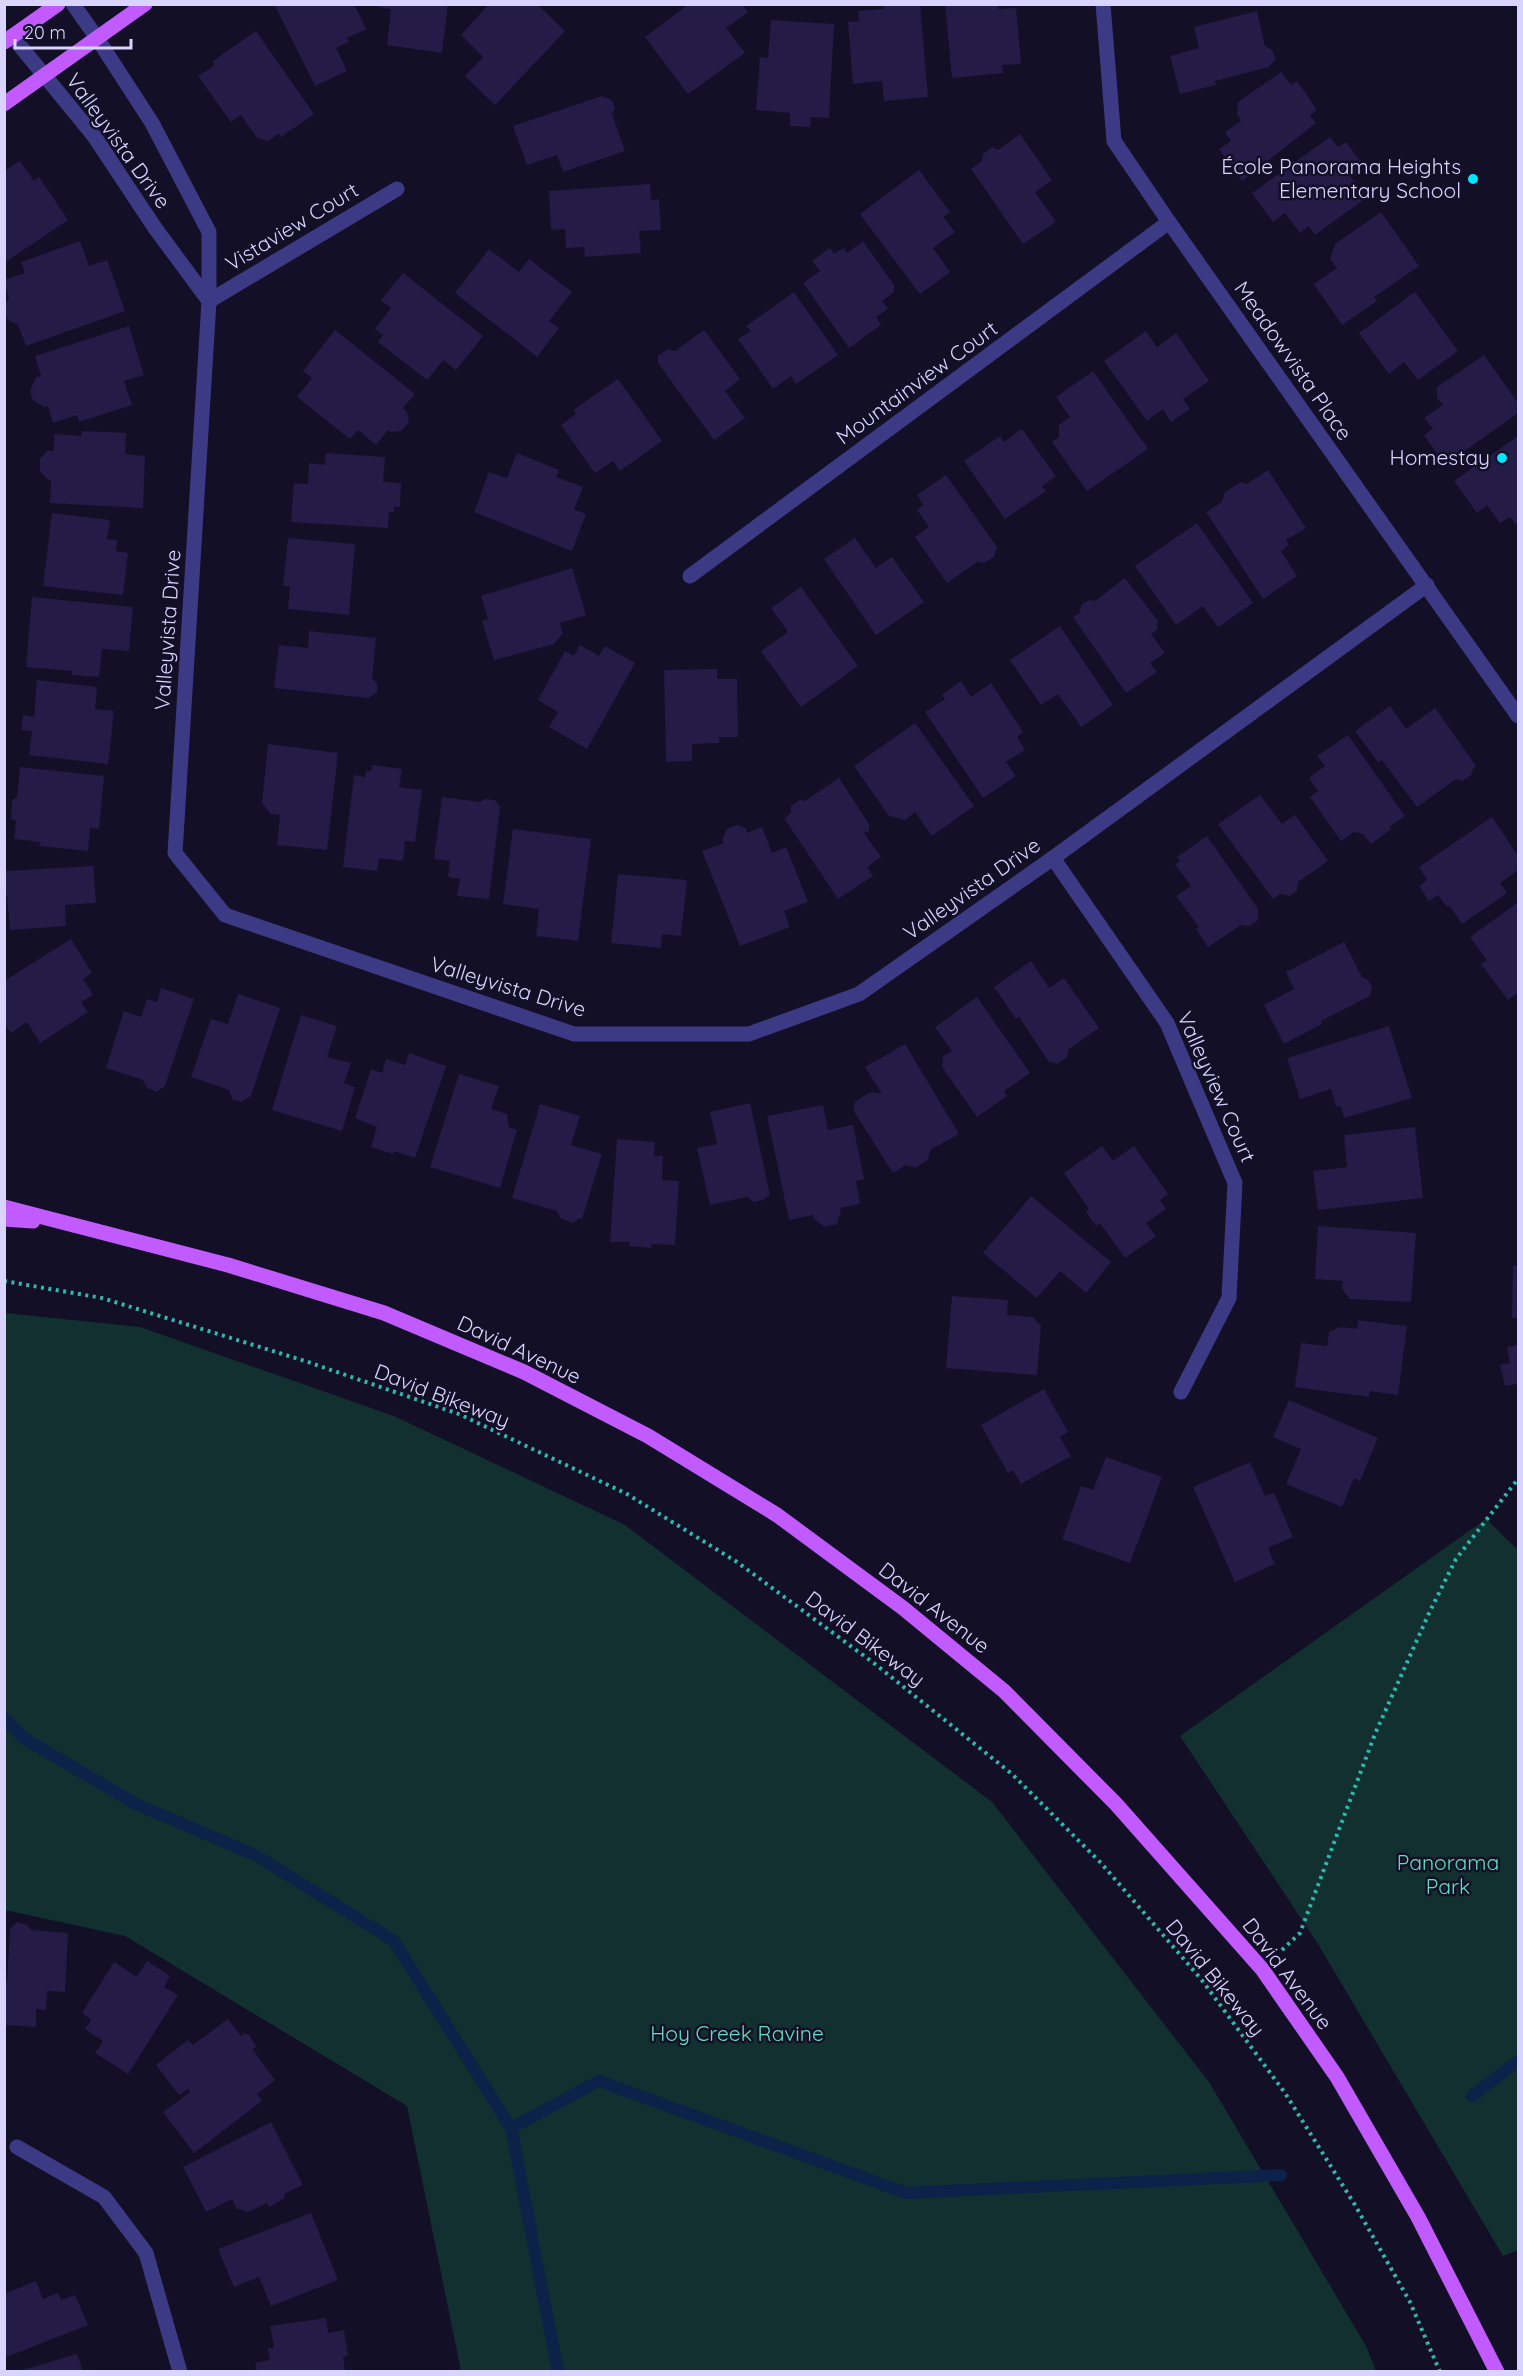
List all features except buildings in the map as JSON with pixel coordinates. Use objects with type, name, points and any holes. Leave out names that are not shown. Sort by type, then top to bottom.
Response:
[{"type":"main road","points":[[8,39],[57,4]]},
{"type":"main road","points":[[4,104],[145,4]]},
{"type":"main road","name":"David Avenue","points":[[4,1207],[228,1265],[384,1313],[524,1372],[648,1437],[777,1515],[903,1608],[1004,1691],[1116,1804],[1262,1969],[1337,2077],[1418,2217],[1497,2372]]},
{"type":"main road","name":"David Avenue","points":[[4,1219],[68,1223]]},
{"type":"street","name":"Valleyvista Drive","points":[[73,4],[152,123],[209,232],[209,301],[175,853],[225,915],[574,1034],[749,1034],[859,994],[1053,858],[1427,585]]},
{"type":"street","name":"Meadowvista Place","points":[[1103,4],[1114,141],[1518,716]]},
{"type":"street","name":"Valleyvista Drive","points":[[8,39],[44,75],[94,136],[155,228],[209,301]]},
{"type":"street","name":"Vistaview Court","points":[[209,301],[397,189]]},
{"type":"street","name":"Mountainview Court","points":[[690,576],[1169,222]]},
{"type":"street","name":"Valleyview Court","points":[[1053,858],[1167,1023],[1235,1183],[1229,1298],[1181,1392]]},
{"type":"street","points":[[17,2147],[104,2197],[146,2253],[180,2372]]},
{"type":"path","name":"David Bikeway","points":[[4,1281],[102,1298],[305,1361],[459,1414],[627,1494],[736,1562],[875,1664],[1012,1774],[1101,1863],[1201,1979],[1285,2092],[1355,2205],[1410,2302],[1440,2372]]},
{"type":"path","points":[[1262,1969],[1300,1933],[1375,1734],[1456,1559],[1518,1479]]},
{"type":"green space","name":"Hoy Creek Ravine","points":[[5,1313],[140,1327],[394,1416],[625,1525],[992,1802],[1209,2082],[1366,2346],[1376,2371],[461,2371],[407,2106],[125,1936],[5,1910]]},
{"type":"green space","name":"Panorama Park","points":[[1486,1519],[1518,1550],[1518,2250],[1503,2256],[1318,1944],[1180,1736]]},
{"type":"waterway","points":[[4,1718],[25,1739],[136,1804],[257,1856],[394,1941],[511,2128],[558,2372]]},
{"type":"waterway","points":[[1472,2096],[1518,2061]]},
{"type":"waterway","points":[[511,2128],[599,2081],[906,2193],[1281,2175]]},
{"type":"place","name":"École Panorama Heights Elementary School","points":[[1473,179]]},
{"type":"place","name":"Homestay","points":[[1502,458]]}]
